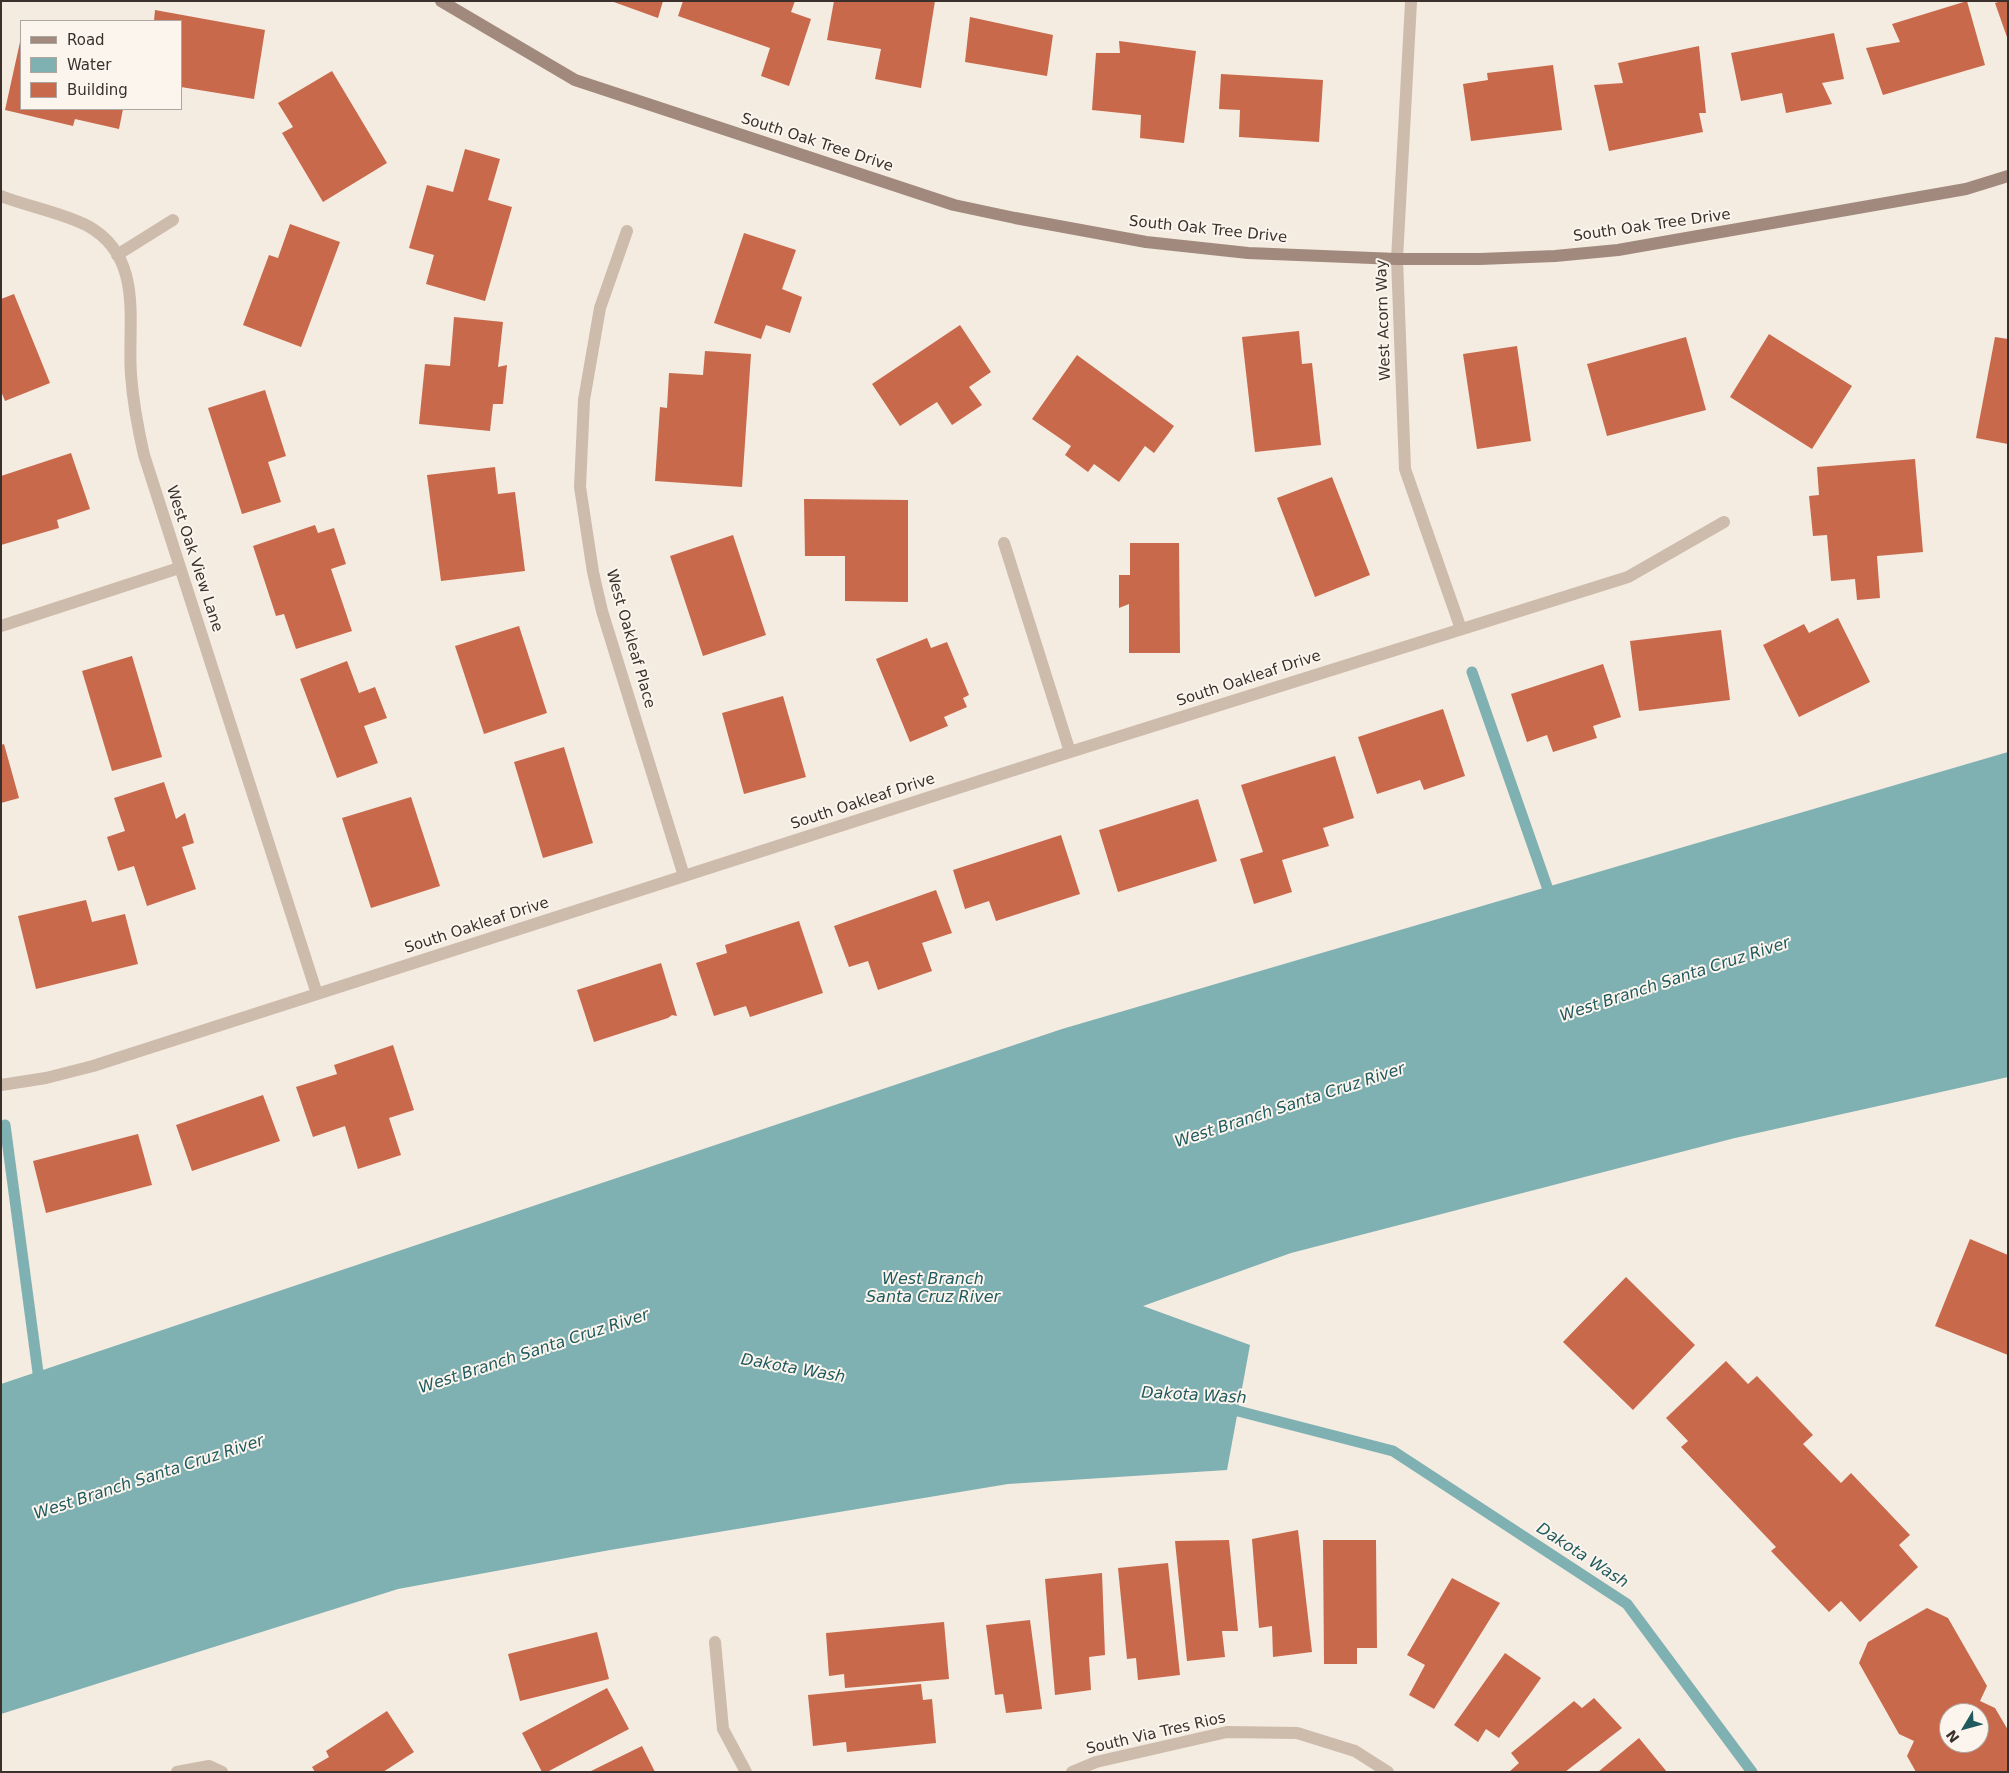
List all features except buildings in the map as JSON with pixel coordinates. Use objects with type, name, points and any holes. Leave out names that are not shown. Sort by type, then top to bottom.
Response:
[{"type":"street","name":"South Oak Tree Drive","points":[[441,1],[575,80],[954,205],[1146,242],[1248,253],[1397,259],[1480,259],[1555,256],[1618,250],[1966,189],[2008,176]]},
{"type":"street","name":"West Acorn Way","points":[[1409,1],[1397,259],[1406,469],[1461,629]]},
{"type":"street","points":[[1409,1],[1415,1]]},
{"type":"street","name":"West Oak View Lane","points":[[1,196],[89,227],[105,240],[117,255],[126,272],[130,288],[131,376],[136,418],[144,455],[317,994]]},
{"type":"street","points":[[117,255],[173,220]]},
{"type":"street","name":"West Oakleaf Place","points":[[627,231],[600,308],[584,400],[580,487],[593,572],[602,611],[684,876]]},
{"type":"street","name":"South Oakleaf Drive","points":[[1,1085],[46,1078],[92,1066],[1070,752],[1628,576],[1724,522]]},
{"type":"street","points":[[1004,543],[1070,752]]},
{"type":"street","points":[[1,626],[179,568]]},
{"type":"street","points":[[715,1642],[723,1729],[746,1772]]},
{"type":"street","name":"South Via Tres Rios","points":[[1072,1772],[1096,1762],[1227,1732],[1297,1732],[1355,1751],[1388,1772]]},
{"type":"street","points":[[177,1772],[209,1766],[222,1772]]},
{"type":"water","name":"West Branch Santa Cruz River","points":[[2008,752],[2008,1077],[1735,1138],[1291,1253],[1143,1306],[1250,1345],[1227,1470],[1008,1484],[610,1550],[398,1589],[1,1714],[1,1384],[1062,1029]]},
{"type":"waterway","points":[[1472,672],[1552,901]]},
{"type":"waterway","points":[[5,1125],[39,1380]]},
{"type":"waterway","name":"Dakota Wash","points":[[1223,1411],[1238,1411],[1393,1451],[1627,1604],[1752,1772]]}]
